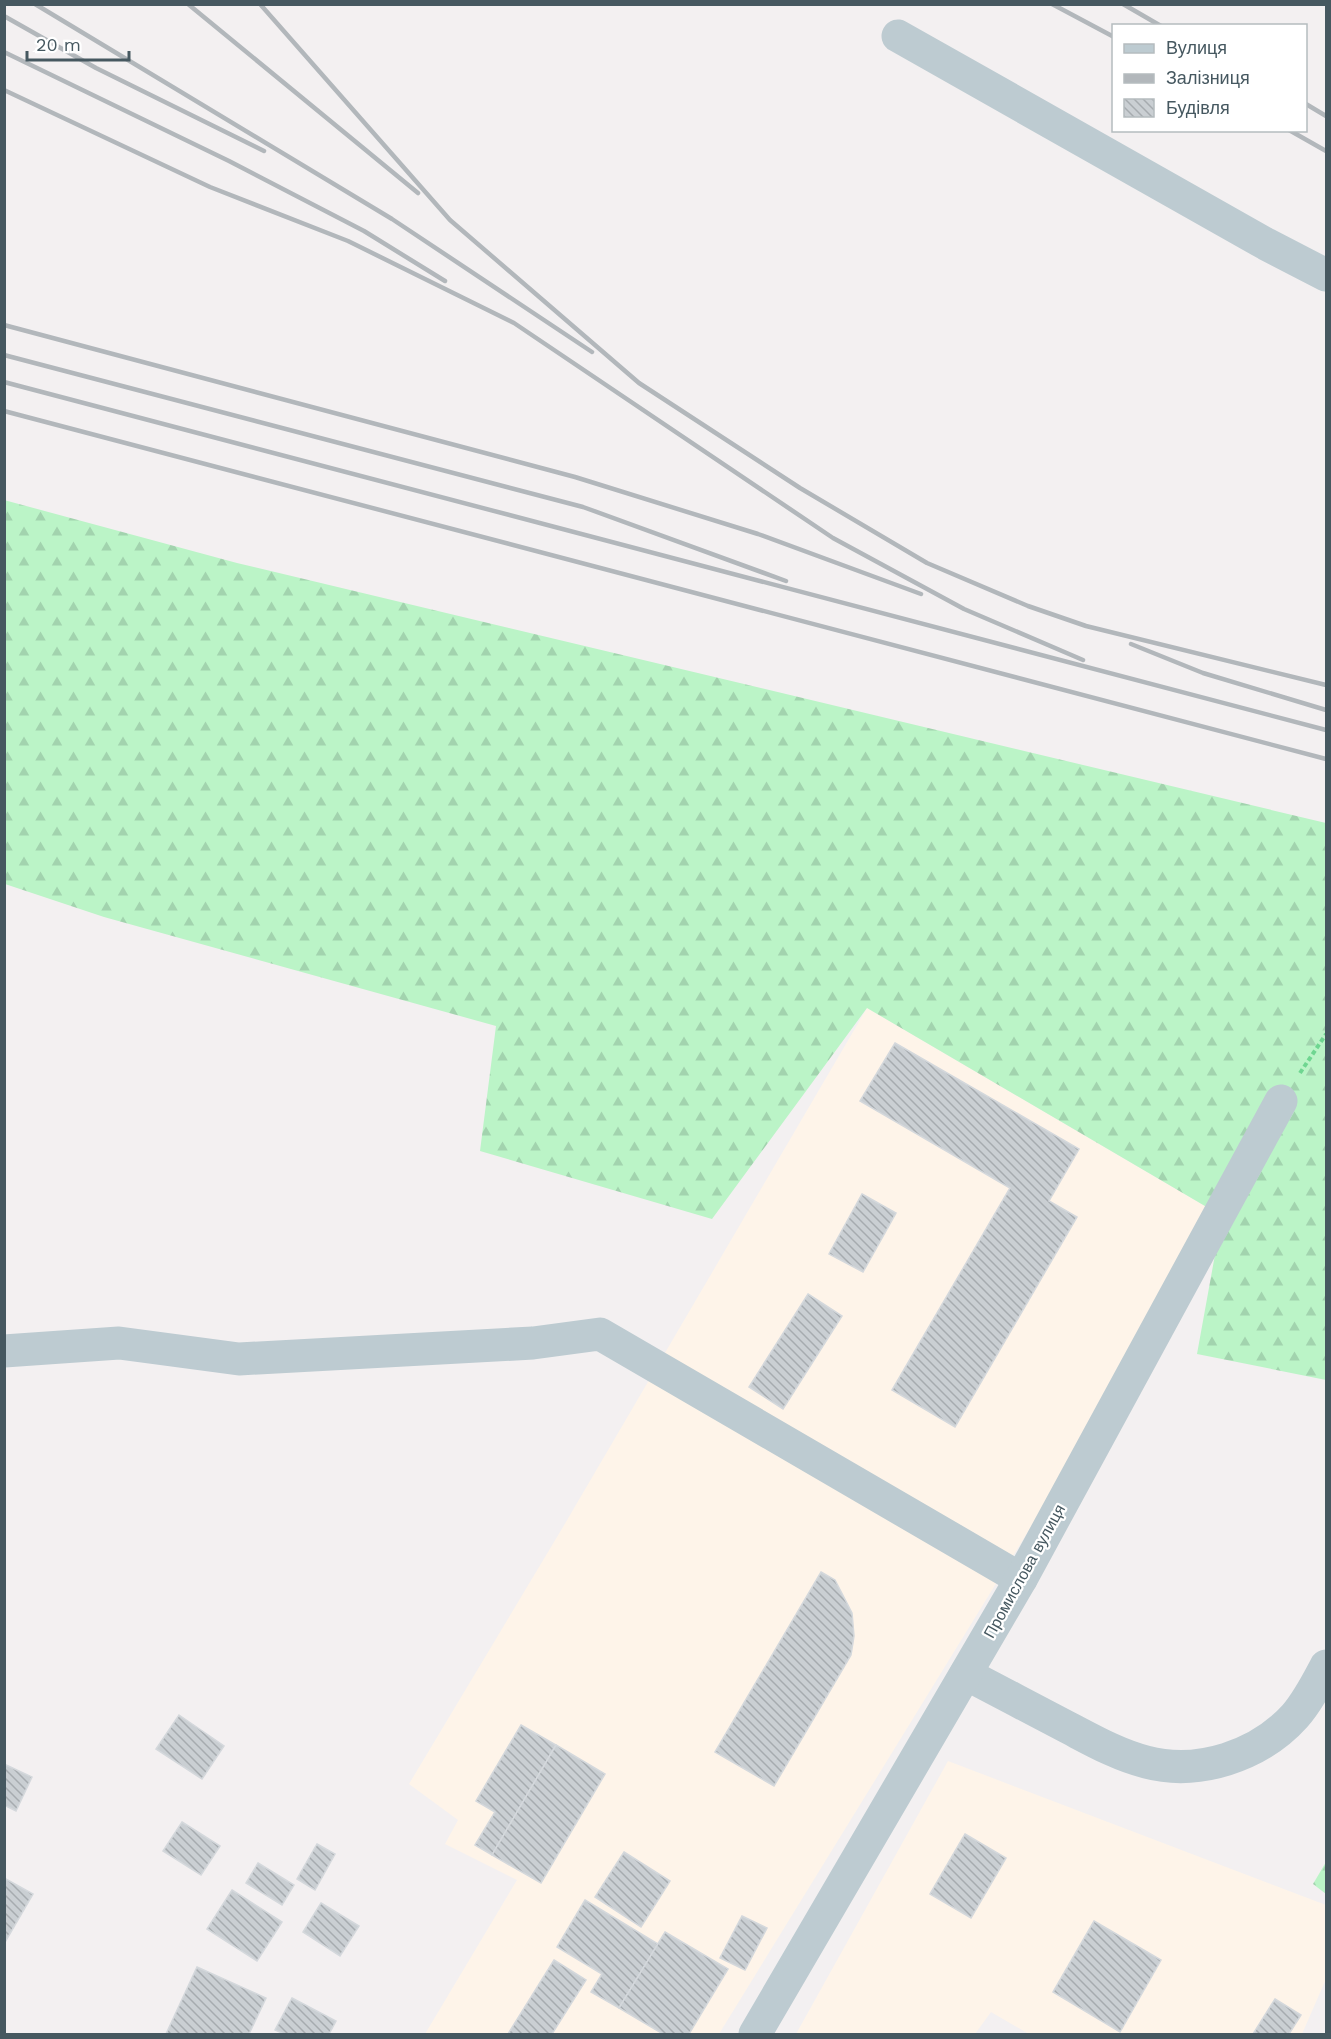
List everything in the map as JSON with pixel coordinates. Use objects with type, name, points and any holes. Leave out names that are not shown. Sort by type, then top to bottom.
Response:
[{"type":"street","points":[[898,36],[1266,244],[1326,275]]},
{"type":"street","name":"Промислова вулиця","points":[[755,2034],[1021,1579],[1281,1101]]},
{"type":"street","points":[[4,1351],[119,1343],[239,1359],[532,1343],[600,1334],[1021,1579]]},
{"type":"street","points":[[966,1674],[1119,1753],[1147,1763],[1187,1766],[1226,1759],[1263,1743],[1279,1731],[1300,1709],[1326,1666]]},
{"type":"path","points":[[1281,1101],[1326,1034]]},
{"type":"shaded area","points":[[867,1008],[1222,1216],[719,2034],[425,2034],[517,1880],[445,1844],[458,1820],[409,1784],[563,1527]]},
{"type":"shaded area","points":[[948,1761],[1326,1905],[1326,1979],[1302,2034],[1029,2034],[991,2012],[975,2034],[796,2034]]},
{"type":"green space","points":[[4,500],[237,563],[1326,823],[1326,1380],[1197,1354],[1222,1216],[867,1008],[712,1219],[480,1151],[496,1026],[104,917],[5,884]]},
{"type":"green space","points":[[1326,1862],[1326,1894],[1313,1884]]},
{"type":"building","points":[[895,1043],[1079,1149],[1049,1201],[1077,1217],[955,1427],[892,1390],[1010,1188],[860,1101]]},
{"type":"building","points":[[862,1194],[896,1213],[863,1272],[829,1254]]},
{"type":"building","points":[[808,1294],[842,1316],[783,1409],[749,1387]]},
{"type":"building","points":[[821,1572],[835,1580],[852,1613],[854,1636],[851,1655],[774,1786],[715,1752]]},
{"type":"building","points":[[179,1715],[224,1746],[202,1779],[156,1749]]},
{"type":"building","points":[[521,1725],[556,1745],[492,1855],[475,1845],[495,1812],[476,1801]]},
{"type":"building","points":[[556,1745],[605,1774],[541,1883],[492,1855]]},
{"type":"building","points":[[4,1764],[32,1777],[16,1811],[4,1805]]},
{"type":"building","points":[[182,1822],[220,1846],[201,1875],[163,1851]]},
{"type":"building","points":[[965,1834],[1006,1858],[971,1918],[930,1894]]},
{"type":"building","points":[[317,1844],[335,1854],[315,1890],[297,1879]]},
{"type":"building","points":[[624,1852],[670,1881],[641,1927],[595,1897]]},
{"type":"building","points":[[258,1863],[294,1885],[282,1905],[246,1883]]},
{"type":"building","points":[[4,1878],[33,1894],[4,1944]]},
{"type":"building","points":[[232,1890],[282,1922],[257,1961],[207,1929]]},
{"type":"building","points":[[585,1900],[658,1944],[619,2008],[591,1992],[602,1974],[557,1947]]},
{"type":"building","points":[[321,1903],[359,1926],[340,1956],[303,1932]]},
{"type":"building","points":[[742,1916],[767,1928],[745,1970],[720,1958]]},
{"type":"building","points":[[1094,1921],[1161,1960],[1120,2032],[1053,1992]]},
{"type":"building","points":[[665,1932],[728,1969],[689,2034],[663,2034],[619,2008]]},
{"type":"building","points":[[554,1960],[586,1980],[552,2034],[508,2034]]},
{"type":"building","points":[[197,1967],[266,1998],[249,2034],[166,2034]]},
{"type":"building","points":[[292,1998],[336,2021],[329,2034],[284,2034],[275,2030]]},
{"type":"building","points":[[1275,1999],[1301,2015],[1289,2034],[1253,2034]]},
{"type":"railway","points":[[35,4],[392,219],[592,352]]},
{"type":"railway","points":[[188,4],[418,193]]},
{"type":"railway","points":[[260,4],[450,220],[639,383],[800,488],[927,563],[1028,606],[1086,626],[1326,685]]},
{"type":"railway","points":[[1052,4],[1112,36]]},
{"type":"railway","points":[[1123,4],[1158,24]]},
{"type":"railway","points":[[4,16],[96,68],[264,151]]},
{"type":"railway","points":[[4,52],[229,161],[364,231],[445,281]]},
{"type":"railway","points":[[4,90],[210,187],[348,241],[514,323],[833,538],[964,609],[1083,660]]},
{"type":"railway","points":[[1307,105],[1326,116]]},
{"type":"railway","points":[[1293,132],[1326,151]]},
{"type":"railway","points":[[4,325],[575,477],[758,534],[921,594]]},
{"type":"railway","points":[[4,355],[583,507],[786,581]]},
{"type":"railway","points":[[4,382],[1326,730]]},
{"type":"railway","points":[[4,411],[1326,759]]},
{"type":"railway","points":[[1131,644],[1203,673],[1326,710]]}]
